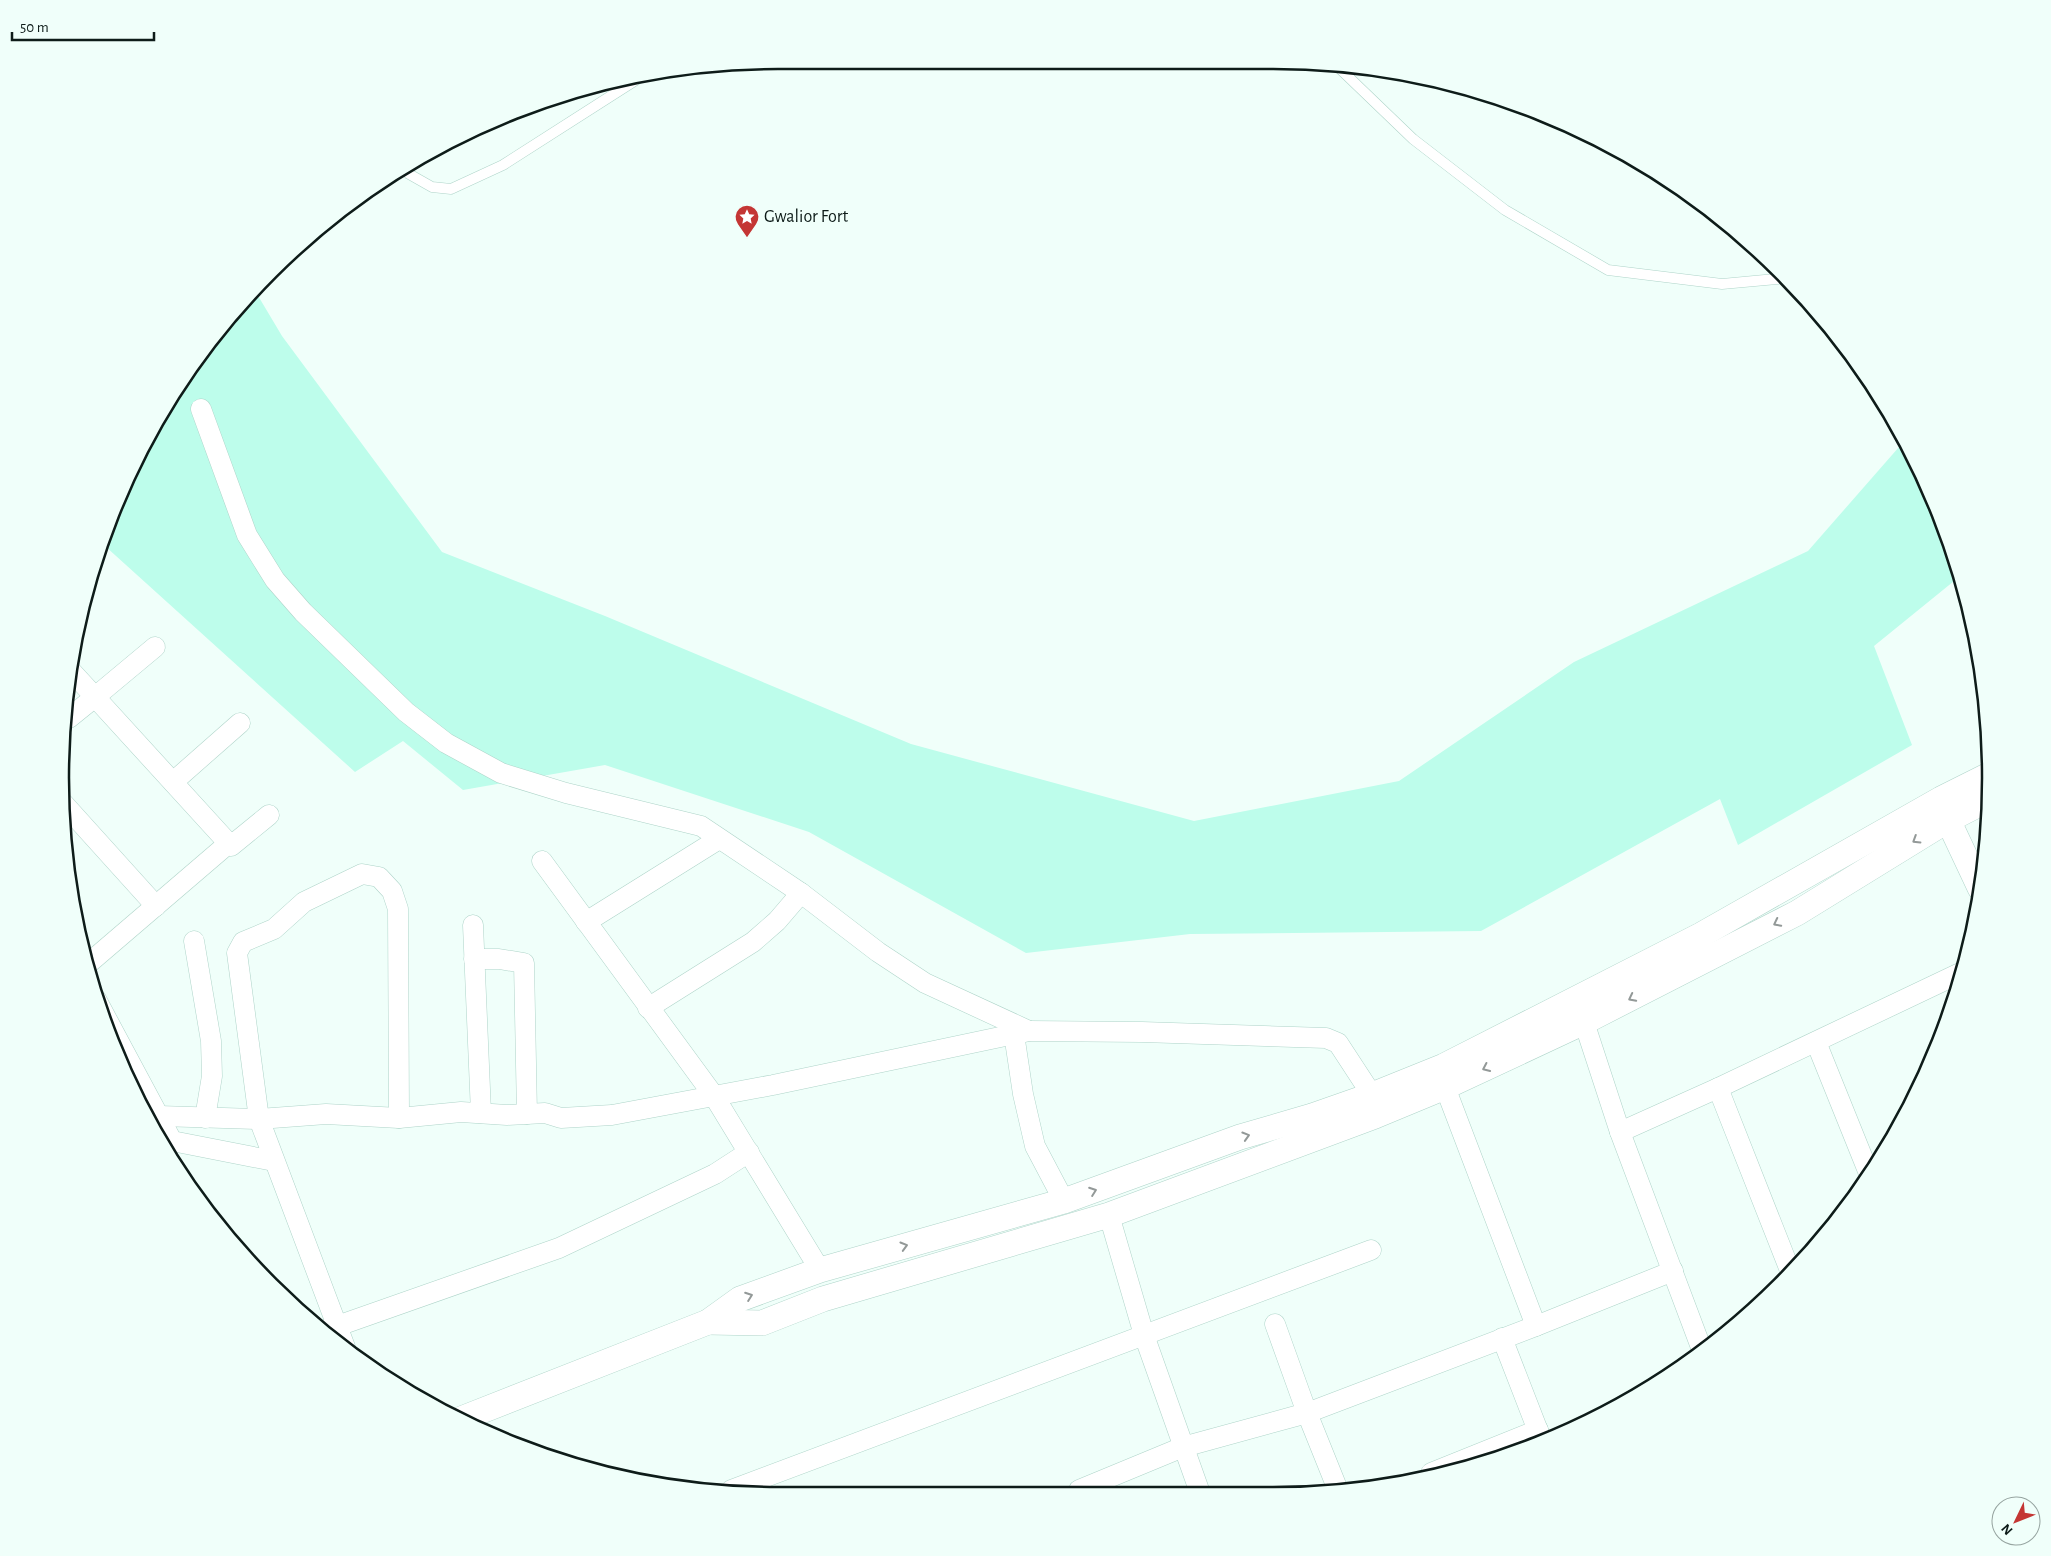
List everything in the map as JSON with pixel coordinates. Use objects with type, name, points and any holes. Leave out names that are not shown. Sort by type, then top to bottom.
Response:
[{"type":"street","points":[[201,409],[247,535],[275,580],[324,633],[406,712],[446,743],[501,773],[566,793],[701,826],[801,893],[878,952],[925,983],[1022,1032]]},
{"type":"street","points":[[72,716],[155,646]]},
{"type":"street","points":[[76,677],[231,846],[269,815]]},
{"type":"street","points":[[173,782],[240,723]]},
{"type":"street","points":[[708,1322],[762,1323],[823,1299],[1109,1215],[1375,1116],[1445,1087],[1584,1022],[1797,913],[1982,781]]},
{"type":"street","points":[[469,1416],[708,1322],[740,1299],[820,1270],[1064,1201],[1240,1137],[1312,1116],[1372,1095],[1444,1066],[1944,809],[1982,801]]},
{"type":"street","points":[[1944,809],[1975,877]]},
{"type":"street","points":[[70,811],[156,906]]},
{"type":"street","points":[[586,922],[719,839]]},
{"type":"street","points":[[93,960],[229,843]]},
{"type":"street","points":[[542,861],[714,1096],[820,1270]]},
{"type":"street","points":[[399,1118],[398,909],[392,891],[379,877],[362,874],[304,902],[274,929],[243,942],[237,953],[259,1119],[331,1328],[559,1248],[715,1174],[749,1152]]},
{"type":"street","points":[[648,1008],[753,942],[776,921],[801,893]]},
{"type":"street","points":[[473,925],[481,1113]]},
{"type":"street","points":[[194,941],[211,1041],[212,1076],[205,1118]]},
{"type":"street","points":[[474,959],[499,959],[524,963],[526,1114]]},
{"type":"street","points":[[1620,1132],[1718,1088],[1954,976]]},
{"type":"street","points":[[1584,1022],[1620,1132],[1700,1345]]},
{"type":"street","points":[[159,1116],[259,1119],[326,1114],[399,1118],[461,1112],[507,1115],[544,1113],[561,1118],[612,1115],[714,1096],[1022,1032],[1142,1032],[1326,1038],[1338,1043],[1372,1095]]},
{"type":"street","points":[[1022,1032],[1023,1094],[1035,1146],[1064,1201]]},
{"type":"street","points":[[1816,1042],[1866,1167]]},
{"type":"street","points":[[123,1050],[159,1116],[166,1136]]},
{"type":"street","points":[[1445,1087],[1536,1326]]},
{"type":"street","points":[[1718,1088],[1788,1266]]},
{"type":"street","points":[[170,1142],[274,1161]]},
{"type":"street","points":[[1109,1215],[1144,1335],[1198,1487]]},
{"type":"street","points":[[741,1486],[1371,1250]]},
{"type":"street","points":[[1086,1487],[1183,1447],[1307,1413],[1536,1326],[1673,1271]]},
{"type":"street","points":[[1275,1324],[1307,1413],[1336,1484]]},
{"type":"street","points":[[1502,1338],[1540,1435]]},
{"type":"street","points":[[1484,1455],[1515,1445]]},
{"type":"lane","points":[[1344,73],[1413,139],[1505,210],[1608,270],[1722,284],[1778,279]]},
{"type":"lane","points":[[408,173],[432,188],[451,189],[503,165],[628,85]]},
{"type":"green space","points":[[258,296],[282,336],[442,552],[605,616],[911,744],[1194,821],[1399,781],[1574,662],[1808,551],[1900,447],[1928,507],[1945,550],[1954,581],[1874,646],[1912,745],[1738,845],[1720,799],[1481,931],[1190,934],[1026,953],[809,832],[605,765],[463,790],[403,741],[355,772],[107,548],[142,464],[164,423],[188,384],[215,346]]},
{"type":"place","name":"Gwalior Fort","points":[[747,238]]}]
